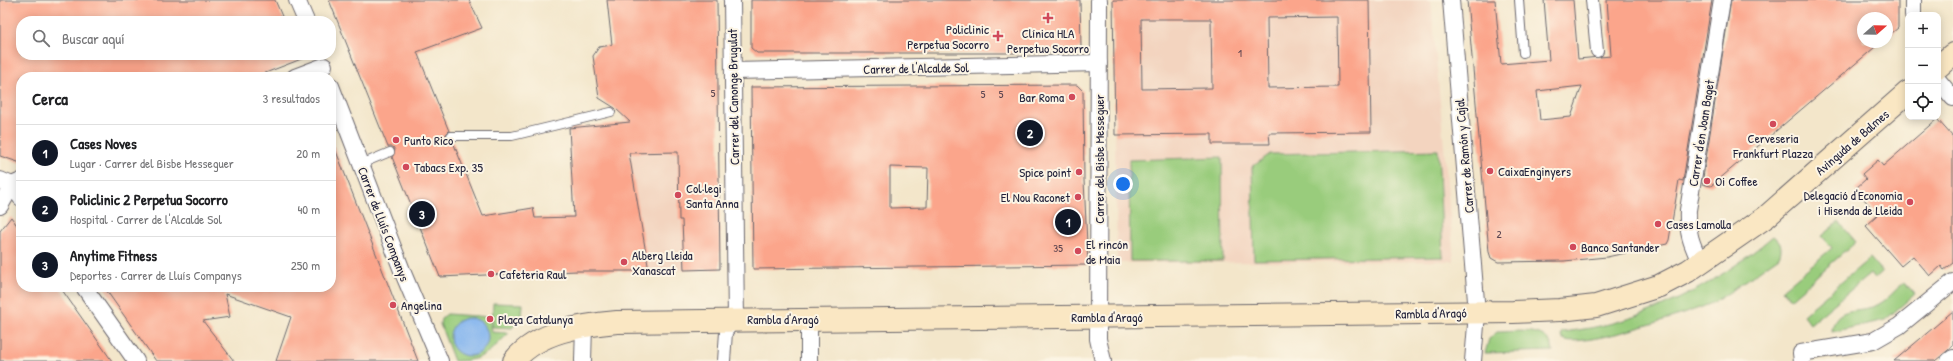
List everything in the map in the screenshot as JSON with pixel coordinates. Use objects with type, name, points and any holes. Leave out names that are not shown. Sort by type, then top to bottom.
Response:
[{"type":"main road","points":[[1941,64],[1953,54]]},
{"type":"main road","name":"Avinguda de Balmes","points":[[1701,264],[1772,212],[1905,95]]},
{"type":"main road","name":"Rambla d'Aragó","points":[[514,361],[538,342],[551,336],[584,325],[617,322],[1477,313],[1560,310],[1596,306],[1659,286],[1701,264]]},
{"type":"street","points":[[297,0],[304,16]]},
{"type":"street","name":"Carrer del Canonge Brugulat","points":[[732,0],[736,320]]},
{"type":"street","name":"Carrer del Bisbe Messeguer","points":[[1098,0],[1098,339],[1103,361]]},
{"type":"street","name":"Carrer de Ramón y Cajal","points":[[1451,0],[1477,313],[1473,361]]},
{"type":"street","points":[[1592,0],[1597,50]]},
{"type":"street","name":"Carrer d'en Joan Baget","points":[[1701,264],[1690,241],[1687,229],[1688,210],[1722,0]]},
{"type":"street","points":[[1913,0],[1913,12]]},
{"type":"street","name":"Carrer de l'Alcalde Sol","points":[[733,71],[1099,63]]},
{"type":"street","points":[[308,72],[323,66]]},
{"type":"street","points":[[1941,84],[1953,98]]},
{"type":"street","name":"Carrer de Lluís Companys","points":[[336,99],[440,361]]},
{"type":"street","points":[[0,206],[11,182]]},
{"type":"street","points":[[1802,357],[1873,341],[1899,326],[1953,282]]},
{"type":"street","points":[[88,292],[136,361]]},
{"type":"street","points":[[809,319],[809,361]]},
{"type":"street","points":[[724,361],[726,332],[736,320]]},
{"type":"street","points":[[583,361],[584,325]]},
{"type":"street","points":[[1949,361],[1953,358]]},
{"type":"lane","points":[[1519,0],[1523,53]]},
{"type":"lane","points":[[451,136],[512,136],[611,112]]},
{"type":"lane","points":[[361,164],[390,152]]},
{"type":"shaded area","points":[[1113,0],[1431,0],[1454,261],[1117,263]]},
{"type":"shaded area","name":"Col·legi Santa Anna","points":[[718,109],[720,269],[649,271],[622,114]]},
{"type":"green space","points":[[1438,150],[1443,257],[1254,260],[1252,167],[1270,154]]},
{"type":"green space","points":[[1222,157],[1223,261],[1130,261],[1129,160]]},
{"type":"green space","points":[[1839,222],[1856,242],[1790,299],[1782,290],[1832,248],[1822,236]]},
{"type":"green space","points":[[1773,236],[1780,245],[1781,251],[1779,257],[1714,302],[1656,323],[1628,331],[1578,341],[1564,339],[1562,332],[1592,328],[1621,321],[1648,312],[1675,300],[1726,272]]},
{"type":"green space","points":[[1870,258],[1882,272],[1874,279],[1870,274],[1810,324],[1803,315]]},
{"type":"green space","points":[[1904,282],[1915,294],[1885,320],[1832,332],[1834,323],[1841,314],[1879,304]]},
{"type":"green space","points":[[493,303],[523,304],[522,316],[512,328],[492,327]]},
{"type":"green space","points":[[447,314],[490,317],[492,332],[509,333],[485,354],[464,361],[454,361],[440,324],[441,319]]},
{"type":"green space","points":[[1522,331],[1538,334],[1545,337],[1550,343],[1553,351],[1485,353],[1489,339],[1497,332]]},
{"type":"water","points":[[465,318],[473,318],[480,321],[485,326],[488,337],[485,348],[480,353],[473,356],[465,356],[458,353],[453,348],[450,341],[450,333],[453,326],[458,321]]},
{"type":"building","points":[[0,0],[275,0],[282,16],[16,16],[16,60],[299,60],[268,72],[16,72],[16,161],[0,156]]},
{"type":"building","points":[[329,0],[469,0],[482,28],[417,52],[449,131],[446,134],[446,138],[453,142],[483,216],[533,208],[535,218],[574,217],[569,128],[630,122],[615,108],[599,98],[593,56],[599,47],[612,45],[607,0],[717,0],[720,269],[684,270],[682,220],[679,220],[678,152],[629,153],[649,271],[577,271],[440,277],[392,157],[395,150],[393,147],[388,147]]},
{"type":"building","points":[[751,0],[1080,0],[1081,47],[1071,53],[757,53],[751,48]]},
{"type":"building","points":[[1113,0],[1369,0],[1371,132],[1269,133],[1270,144],[1212,144],[1212,134],[1115,135]],"holes":[[[1337,17],[1338,87],[1268,88],[1267,18]],[[1141,19],[1211,19],[1212,88],[1142,89]]]},
{"type":"building","points":[[1467,0],[1495,0],[1501,64],[1549,60],[1544,0],[1573,0],[1578,59],[1611,56],[1607,0],[1712,0],[1683,181],[1679,180],[1669,240],[1667,244],[1607,257],[1564,261],[1498,262],[1491,258],[1489,252]],"holes":[[[1582,86],[1571,117],[1540,120],[1537,91]]]},
{"type":"building","points":[[1731,0],[1898,0],[1898,28],[1893,32],[1893,12],[1857,12],[1857,48],[1874,48],[1711,186],[1702,184]]},
{"type":"building","points":[[1077,85],[1083,91],[1084,180],[1088,265],[753,269],[751,87]],"holes":[[[890,167],[928,168],[927,207],[890,208]]]},
{"type":"building","name":"Delegació d'Economia i Hisenda de Lleida","points":[[1936,120],[1938,120],[1953,137],[1953,263],[1944,270],[1941,266],[1930,276],[1913,256],[1901,266],[1866,226],[1878,215],[1855,189],[1866,179],[1862,174],[1878,160],[1883,166]]},
{"type":"building","points":[[336,151],[418,361],[276,361],[291,317],[225,294],[230,317],[203,321],[234,361],[156,361],[108,292],[336,292]]},
{"type":"building","points":[[11,217],[16,224],[16,292],[64,292],[112,361],[0,361],[0,231]]},
{"type":"building","points":[[1953,311],[1953,346],[1935,361],[1894,361]]},
{"type":"place","name":"Clínica HLA Perpetuo Socorro","points":[[1048,18]]},
{"type":"place","name":"Policlinic Perpetua Socorro","points":[[998,36]]},
{"type":"place","name":"Bar Roma","points":[[1072,97]]},
{"type":"place","name":"Cerveseria Frankfurt Plazza","points":[[1773,124]]},
{"type":"place","name":"Policlinic 2 Perpetua Socorro","points":[[1030,133]]},
{"type":"place","name":"Punto Rico","points":[[396,140]]},
{"type":"place","name":"Tabacs Exp. 35","points":[[406,167]]},
{"type":"place","name":"CaixaEnginyers","points":[[1490,171]]},
{"type":"place","name":"Spice point","points":[[1079,172]]},
{"type":"place","name":"Oi Coffee","points":[[1707,181]]},
{"type":"place","name":"Col·legi Santa Anna","points":[[678,195]]},
{"type":"place","name":"El Nou Raconet","points":[[1078,197]]},
{"type":"place","name":"Delegació d'Economia i Hisenda de Lleida","points":[[1910,202]]},
{"type":"place","name":"Anytime Fitness","points":[[422,214]]},
{"type":"place","name":"Cases Noves","points":[[1068,222]]},
{"type":"place","name":"Cases Lamolla","points":[[1658,224]]},
{"type":"place","name":"Banco Santander","points":[[1573,247]]},
{"type":"place","name":"El rincón de Maia","points":[[1078,251]]},
{"type":"place","name":"Alberg Lleida Xanascat","points":[[624,262]]},
{"type":"place","name":"Cafeteria Raul","points":[[491,274]]},
{"type":"place","name":"Angelina","points":[[393,305]]},
{"type":"place","name":"Plaça Catalunya","points":[[490,319]]}]
